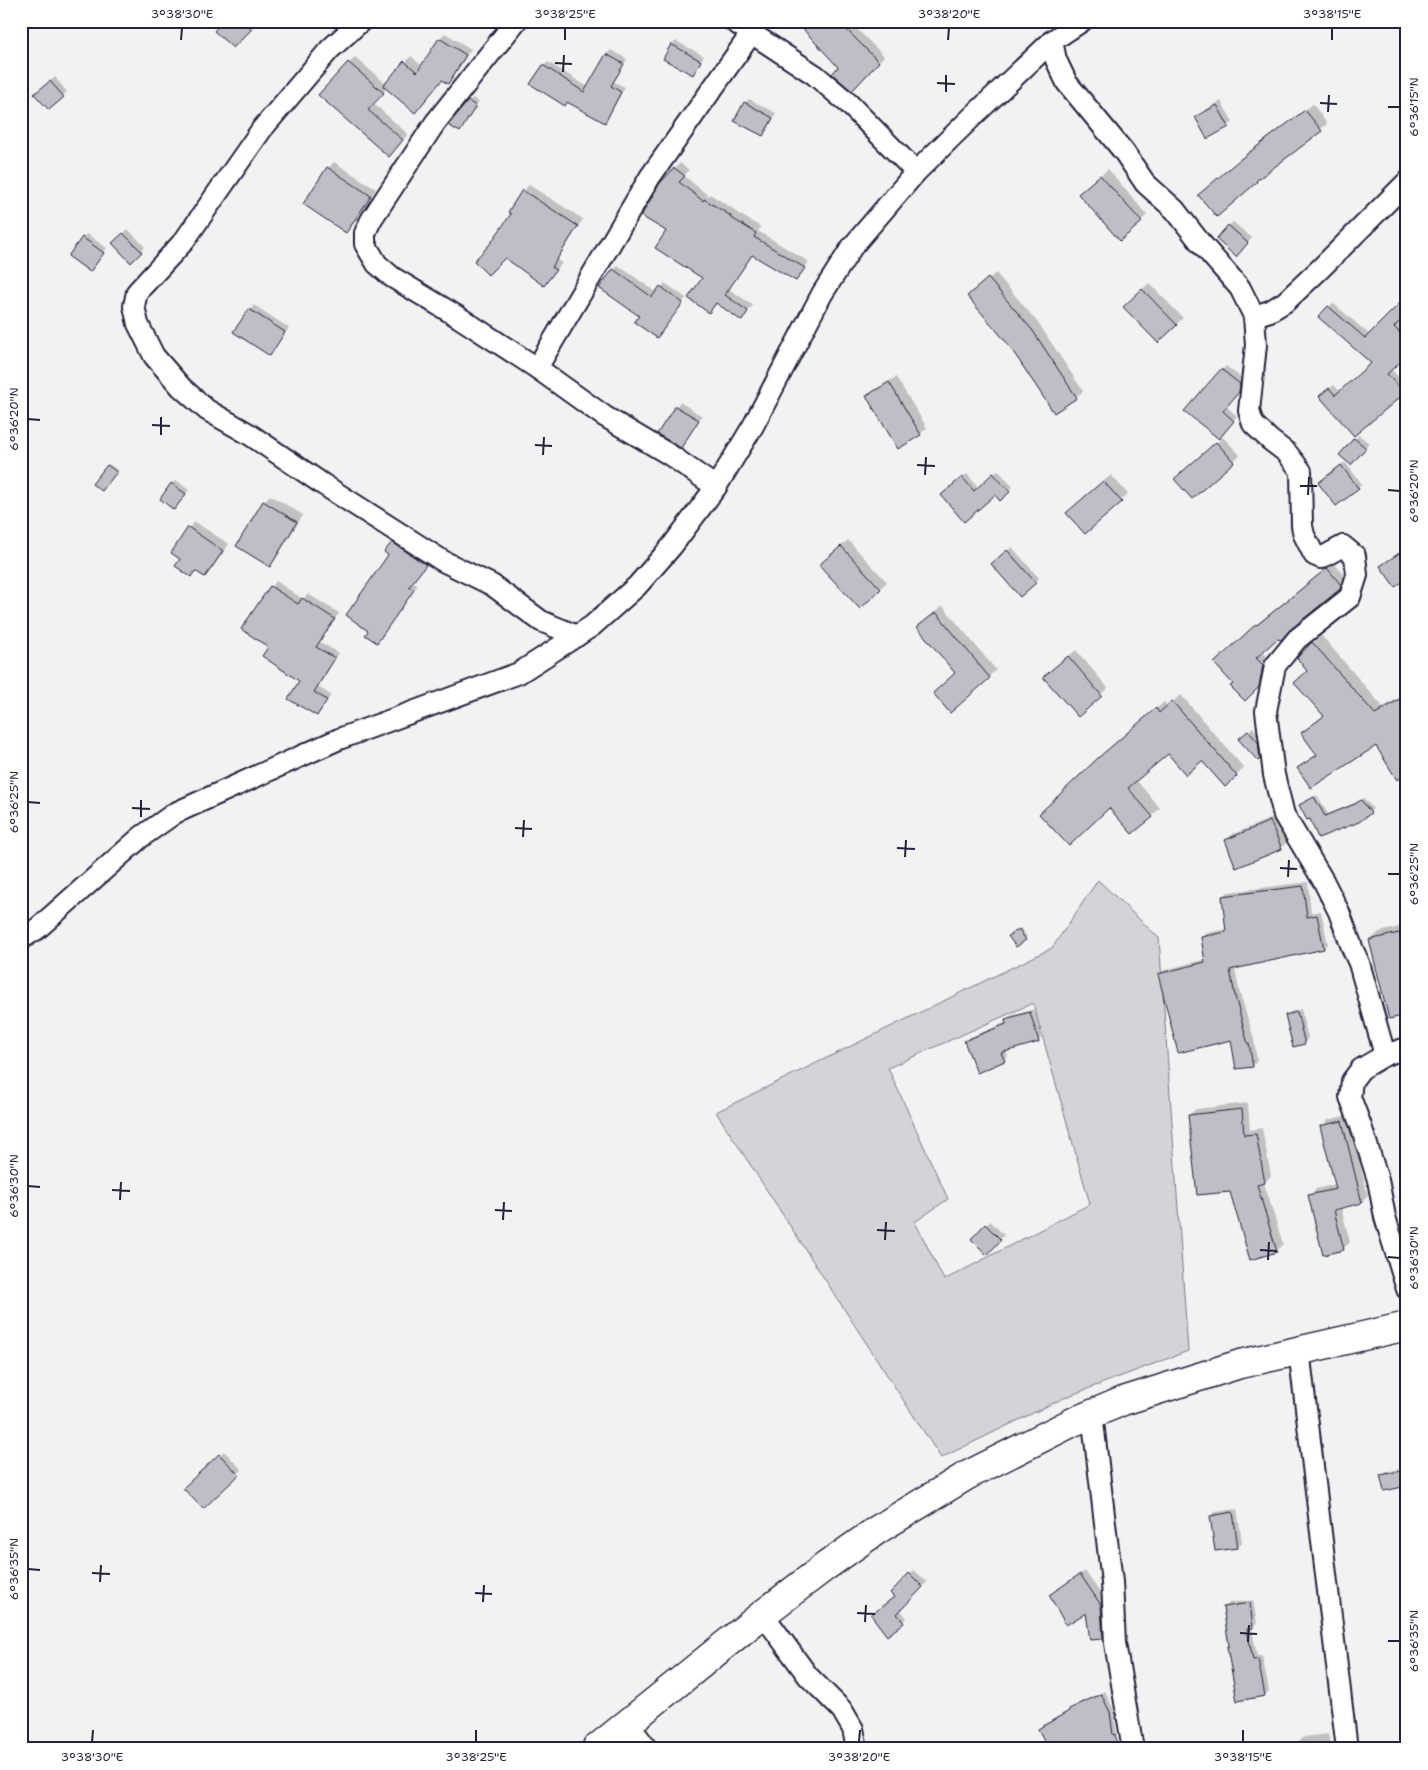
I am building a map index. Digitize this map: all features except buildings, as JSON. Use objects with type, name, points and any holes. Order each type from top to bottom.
[{"type":"main road","points":[[596,1749],[763,1614],[877,1530],[958,1481],[1073,1422],[1123,1401],[1240,1364],[1407,1326]]},
{"type":"street","points":[[516,21],[435,122],[371,220],[365,233],[365,244],[377,264],[392,277],[460,318],[537,368],[604,416],[670,455],[716,487]]},
{"type":"street","points":[[733,21],[750,34],[815,75],[848,103],[916,172]]},
{"type":"street","points":[[21,939],[37,929],[141,837],[175,813],[339,738],[519,672],[592,626],[637,586],[672,546],[716,487],[753,426],[827,286],[852,247],[916,172],[1052,41],[1082,21]]},
{"type":"street","points":[[355,23],[330,49],[262,129],[184,241],[137,292],[134,306],[138,324],[154,356],[182,387],[207,410],[249,434],[324,485],[443,561],[492,585],[542,621],[576,636]]},
{"type":"street","points":[[537,368],[650,177],[750,34]]},
{"type":"street","points":[[1052,41],[1056,60],[1067,83],[1124,152],[1145,183],[1175,210],[1240,288],[1254,316],[1256,345],[1249,411],[1253,424],[1288,453],[1301,471],[1302,526],[1314,556],[1322,558],[1342,546],[1355,556],[1357,575],[1350,596],[1297,638],[1275,666],[1266,711],[1274,775],[1284,815],[1324,882],[1347,932],[1359,963],[1385,1055]]},
{"type":"street","points":[[1254,316],[1270,311],[1285,302],[1407,182]]},
{"type":"street","points":[[1407,1048],[1385,1055],[1361,1069],[1352,1081],[1350,1097],[1378,1180],[1385,1217],[1407,1289]]},
{"type":"street","points":[[1299,1350],[1347,1749]]},
{"type":"street","points":[[1092,1414],[1112,1582],[1115,1643],[1133,1749]]},
{"type":"street","points":[[763,1614],[808,1676],[842,1710],[853,1729],[857,1749]]},
{"type":"street","points":[[628,1723],[647,1749]]},
{"type":"shaded area","points":[[1098,880],[1159,938],[1188,1351],[1066,1397],[941,1458],[716,1112],[1052,948]],"holes":[[[1033,1003],[1090,1204],[944,1280],[915,1222],[948,1199],[888,1068]]]}]
